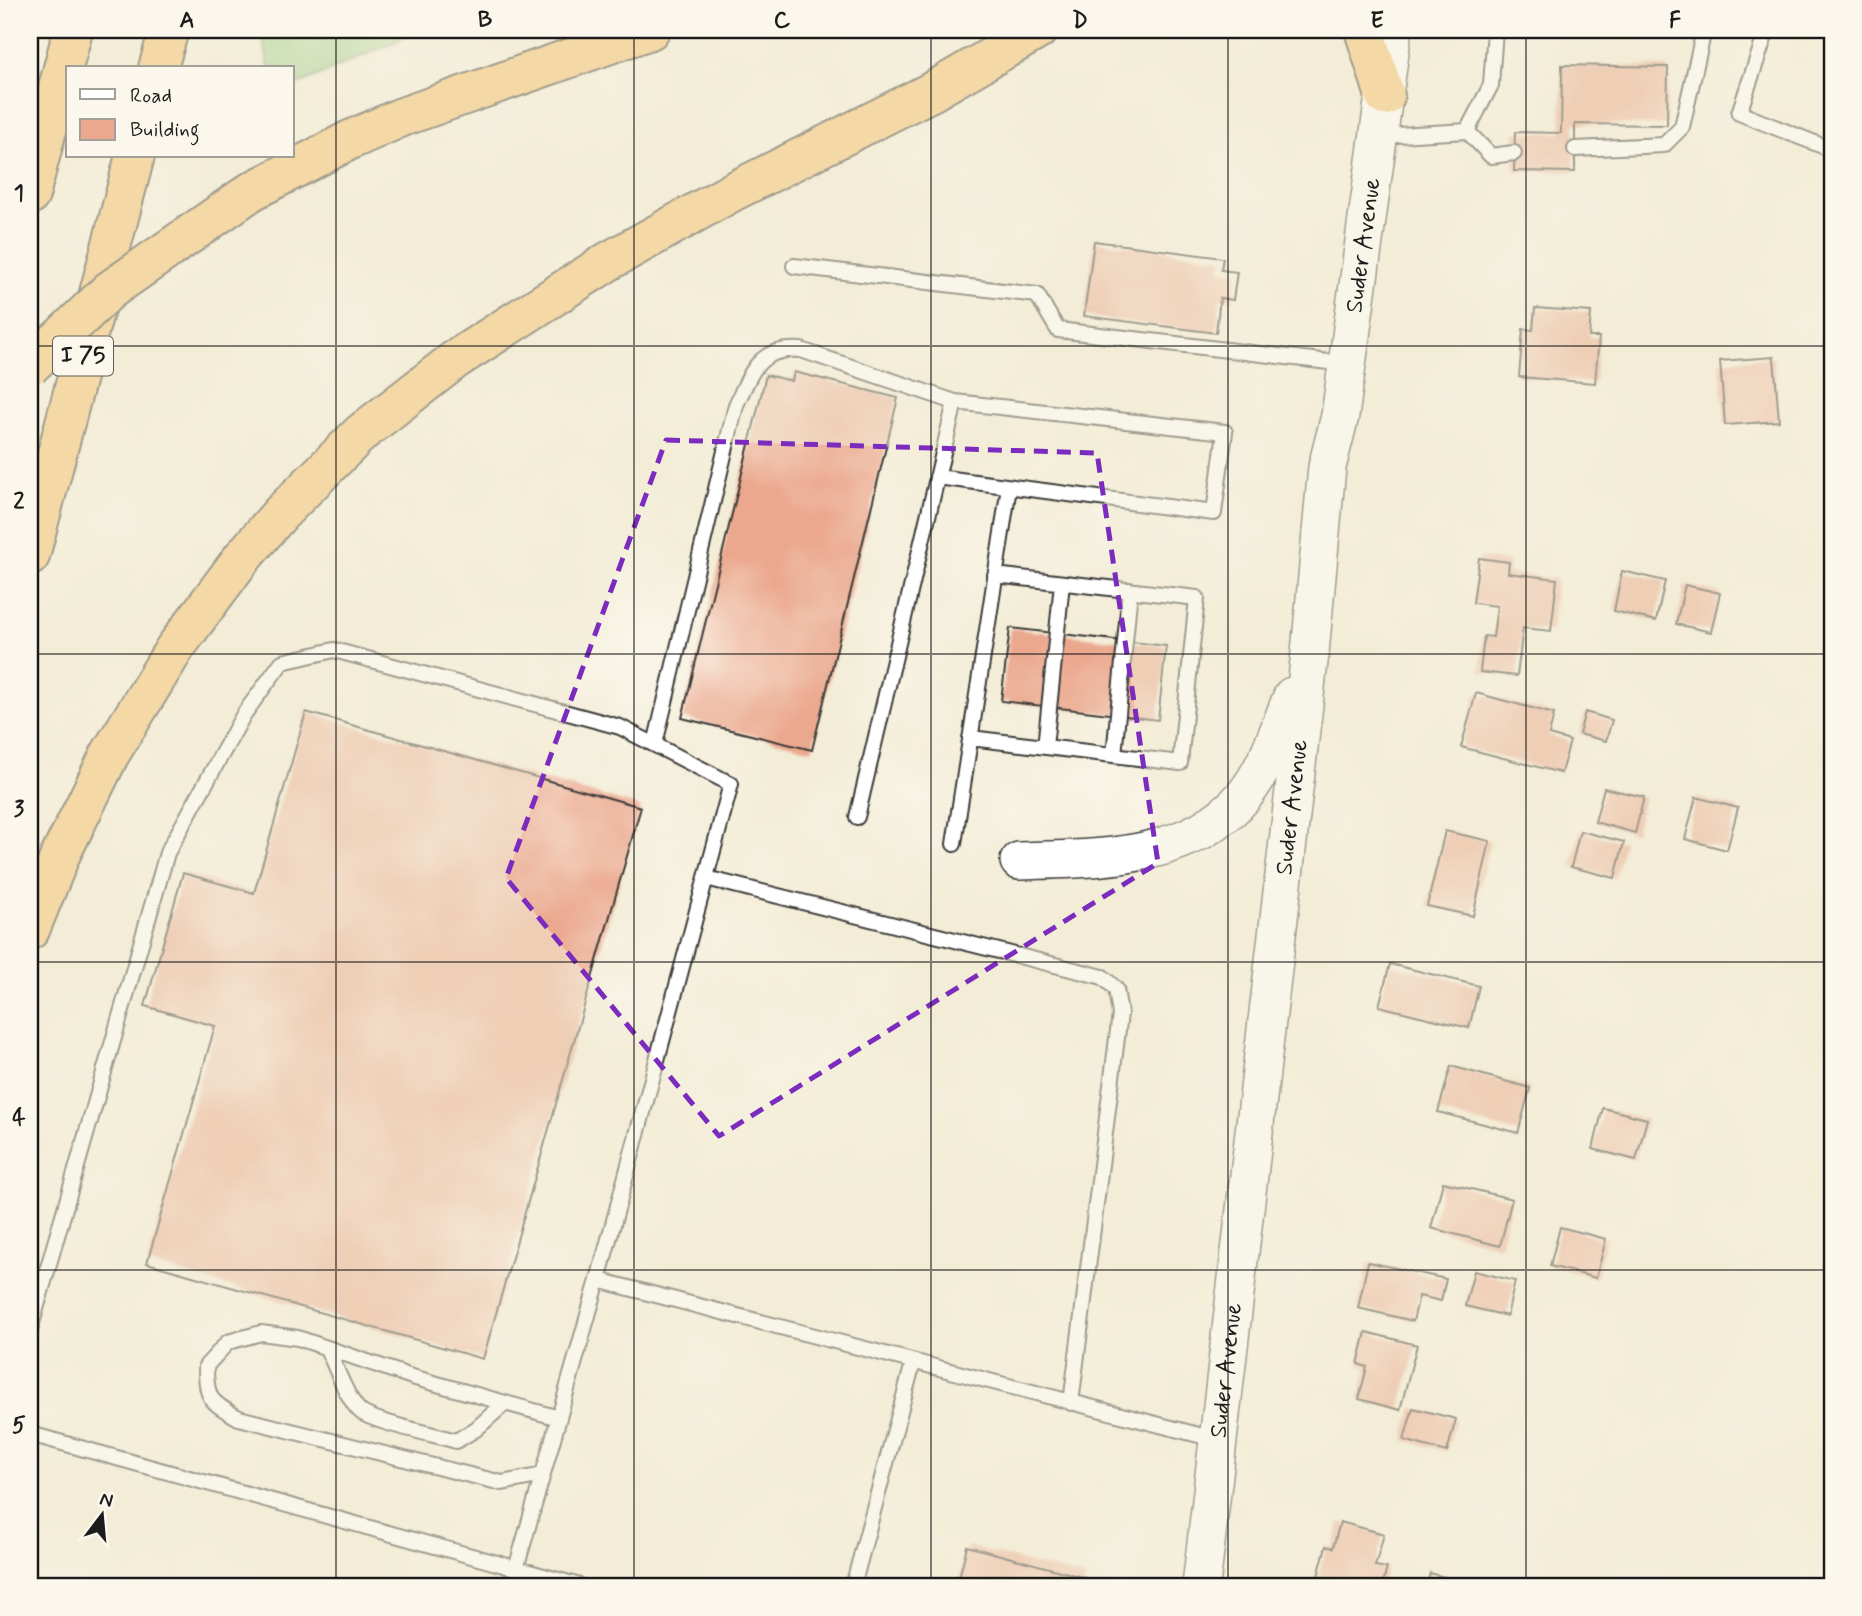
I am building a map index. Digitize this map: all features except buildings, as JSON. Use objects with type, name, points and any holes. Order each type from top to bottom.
[{"type":"highway","points":[[30,195],[73,30]]},
{"type":"highway","points":[[159,66],[169,30]]},
{"type":"highway","points":[[30,366],[110,290],[252,191],[350,140],[402,117],[650,30]]},
{"type":"highway","points":[[30,930],[60,856],[110,754],[175,648],[249,549],[361,433],[456,359],[597,268],[734,191],[931,92],[1038,30]]},
{"type":"highway","points":[[1364,30],[1385,96]]},
{"type":"highway","name":"I 75","points":[[30,556],[134,158]]},
{"type":"street","name":"Suder Avenue","points":[[1201,1586],[1310,653],[1327,467],[1340,416],[1348,364],[1393,30]]},
{"type":"street","points":[[1019,861],[1116,857],[1156,849],[1189,837],[1217,821],[1244,795],[1262,765],[1310,653]]},
{"type":"lane","points":[[1467,131],[1491,85],[1495,30]]},
{"type":"lane","points":[[1575,149],[1664,145],[1682,127],[1704,30]]},
{"type":"lane","points":[[1767,30],[1739,113],[1830,149],[1832,143]]},
{"type":"lane","points":[[1379,136],[1467,131],[1491,156],[1514,152]]},
{"type":"lane","points":[[794,265],[1037,295],[1058,330],[1348,364]]},
{"type":"lane","points":[[654,744],[736,405],[751,373],[764,358],[783,349],[801,350],[955,402],[1225,432],[1214,513],[937,477]]},
{"type":"lane","points":[[857,817],[955,402]]},
{"type":"lane","points":[[954,844],[1009,487]]},
{"type":"lane","points":[[970,738],[1180,764],[1197,598],[995,575]]},
{"type":"lane","points":[[1045,747],[1062,583]]},
{"type":"lane","points":[[1114,755],[1130,590]]},
{"type":"lane","points":[[30,1330],[167,853],[244,713],[282,662],[334,650],[620,727],[731,784],[598,1280],[516,1569]]},
{"type":"lane","points":[[706,878],[1103,977],[1116,989],[1120,1014],[1071,1403]]},
{"type":"lane","points":[[598,1280],[1219,1440]]},
{"type":"lane","points":[[543,1475],[502,1483],[239,1418],[217,1406],[206,1390],[206,1366],[228,1342],[261,1333],[298,1338],[412,1377],[559,1418]]},
{"type":"lane","points":[[327,1349],[352,1400],[362,1413],[381,1420],[456,1441],[476,1429],[505,1403]]},
{"type":"lane","points":[[853,1586],[913,1363]]},
{"type":"lane","points":[[30,1434],[580,1586]]},
{"type":"highlighted area","points":[[666,440],[1097,453],[1158,863],[719,1136],[506,878]]},
{"type":"green space","points":[[261,30],[422,30],[294,86],[294,66],[269,66]]}]
